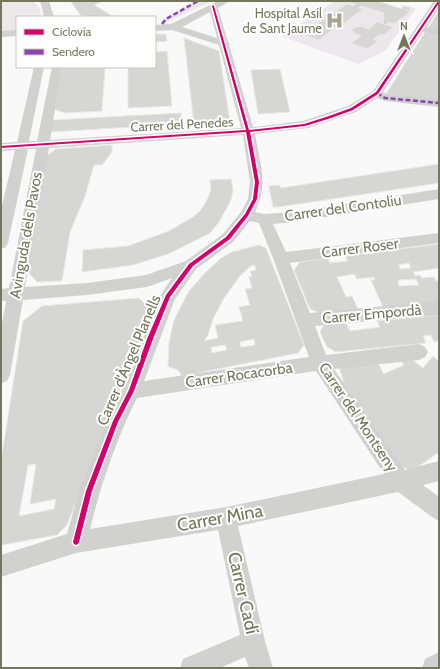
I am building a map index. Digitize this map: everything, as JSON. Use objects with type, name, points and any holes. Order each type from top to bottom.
[{"type":"street","points":[[44,1],[46,3],[49,16]]},
{"type":"street","points":[[53,1],[58,11]]},
{"type":"street","points":[[174,27],[225,1]]},
{"type":"street","name":"Carrer d'Àngel Planells","points":[[76,542],[89,491],[116,421],[131,391],[168,296],[191,265],[255,217],[257,182],[248,131],[213,6]]},
{"type":"street","points":[[437,6],[380,89],[385,98],[439,103]]},
{"type":"street","points":[[156,28],[174,27],[224,44]]},
{"type":"street","points":[[421,28],[439,33]]},
{"type":"street","points":[[1,34],[16,33]]},
{"type":"street","name":"Avinguda dels Pavos","points":[[1,243],[39,68]]},
{"type":"street","name":"Avinguda dels Pavos","points":[[1,374],[8,295],[43,143],[57,68]]},
{"type":"street","name":"Carrer del Penedes","points":[[43,143],[248,131],[304,125],[352,110],[380,89]]},
{"type":"street","points":[[1,146],[43,143]]},
{"type":"street","name":"Carrer del Contoliu","points":[[255,217],[294,217],[439,194]]},
{"type":"street","name":"Carrer del Montseny","points":[[255,217],[281,258],[320,363],[401,481],[439,510]]},
{"type":"street","name":"Carrer Roser","points":[[281,258],[439,238]]},
{"type":"street","points":[[8,295],[87,289],[147,281],[191,265]]},
{"type":"street","name":"Carrer Empordà","points":[[305,320],[439,308]]},
{"type":"street","name":"Carrer Rocacorba","points":[[131,391],[320,363],[419,352]]},
{"type":"street","name":"Carrer Mina","points":[[1,566],[76,542],[226,518],[401,481],[439,471]]},
{"type":"street","name":"Carrer Cadí","points":[[226,518],[253,641],[261,668]]},
{"type":"street","points":[[192,668],[253,641]]},
{"type":"street","points":[[434,668],[439,664]]},
{"type":"shaded area","points":[[1,1],[33,1],[40,8],[41,16],[16,16],[16,31],[1,32]]},
{"type":"shaded area","points":[[197,1],[213,1],[162,24],[164,19]]},
{"type":"shaded area","points":[[335,1],[377,1],[401,9],[402,6],[416,8],[385,51],[358,64],[281,36]]},
{"type":"building","points":[[103,1],[94,5],[112,16],[81,16],[71,2]]},
{"type":"building","name":"Hospital Asil de Sant Jaume","points":[[377,1],[402,9],[402,6],[410,7],[410,11],[406,10],[410,12],[394,24],[388,22],[387,25],[383,24],[384,13],[361,6],[359,8],[363,9],[319,40],[302,34],[347,4],[353,6],[355,4],[349,2]]},
{"type":"building","points":[[439,12],[439,31],[428,28]]},
{"type":"building","points":[[377,22],[393,27],[384,35],[380,34],[373,39],[378,41],[367,49],[351,43],[361,36],[352,32],[353,31],[351,29],[360,26],[369,29]]},
{"type":"building","points":[[425,32],[439,36],[439,101],[388,96],[386,94]]},
{"type":"building","points":[[156,34],[166,34],[167,41],[156,42]]},
{"type":"building","points":[[184,38],[219,51],[230,122],[194,124]]},
{"type":"building","points":[[167,51],[172,106],[128,108],[128,68],[156,68],[156,52]]},
{"type":"building","points":[[61,68],[105,68],[102,111],[65,113],[54,109]]},
{"type":"building","points":[[280,69],[290,112],[258,114],[251,70]]},
{"type":"building","points":[[181,113],[182,124],[50,132],[52,120]]},
{"type":"building","points":[[112,145],[112,152],[102,165],[94,165],[85,196],[70,232],[62,281],[37,282],[27,271],[45,157],[56,149]]},
{"type":"building","points":[[439,164],[439,183],[273,207],[269,186],[279,185],[281,188]]},
{"type":"building","points":[[231,179],[233,190],[231,200],[219,222],[210,233],[168,254],[133,265],[82,272],[83,250],[128,246],[169,231],[193,217],[201,210],[211,190],[210,180]]},
{"type":"building","points":[[439,244],[439,268],[413,272],[415,276],[420,275],[422,278],[434,277],[436,281],[439,281],[439,302],[383,307],[371,280],[375,280],[374,277],[357,279],[354,274],[337,277],[346,297],[352,296],[358,309],[320,313],[310,309],[294,270],[300,262],[328,258],[330,263],[348,261],[345,256]],"holes":[[[409,263],[411,268],[400,269],[399,265]],[[416,279],[419,285],[399,286],[398,280]]]},
{"type":"building","points":[[259,245],[266,248],[304,345],[298,353],[182,376],[178,370],[169,367],[168,365],[169,342],[174,320],[189,291],[221,258],[232,252]],"holes":[[[252,265],[255,266],[256,270],[250,271],[252,276],[249,277],[252,288],[245,289],[250,305],[239,307],[243,321],[215,325],[218,338],[204,341],[224,298],[240,276]],[[254,339],[255,345],[241,347],[240,342]],[[225,345],[227,350],[212,353],[211,347]]]},
{"type":"building","points":[[139,298],[151,310],[67,525],[57,535],[1,545],[1,461],[23,321],[42,306]],"holes":[[[36,464],[30,504],[56,499],[54,509],[19,516],[28,465]]]},
{"type":"building","points":[[439,315],[439,341],[434,342],[431,335],[423,336],[426,343],[336,352],[327,347],[320,332],[324,325],[346,323],[350,331],[380,327],[377,321]]},
{"type":"building","points":[[433,356],[439,362],[439,452],[412,471],[399,465],[345,385],[339,368],[377,362],[384,374],[404,365],[401,360],[411,359],[423,368]]},
{"type":"marked path","points":[[162,24],[166,19],[198,1]]},
{"type":"marked path","points":[[377,93],[385,98],[439,103]]},
{"type":"cycle path","points":[[1,147],[248,131],[304,125],[330,117],[352,109],[377,93],[439,1]]},
{"type":"cycle path","points":[[76,542],[89,491],[116,421],[131,391],[168,296],[191,265],[228,238],[247,215],[255,199],[257,182],[248,131],[213,6]]},
{"type":"place","name":"Hospital Asil de Sant Jaume","points":[[335,20]]}]
